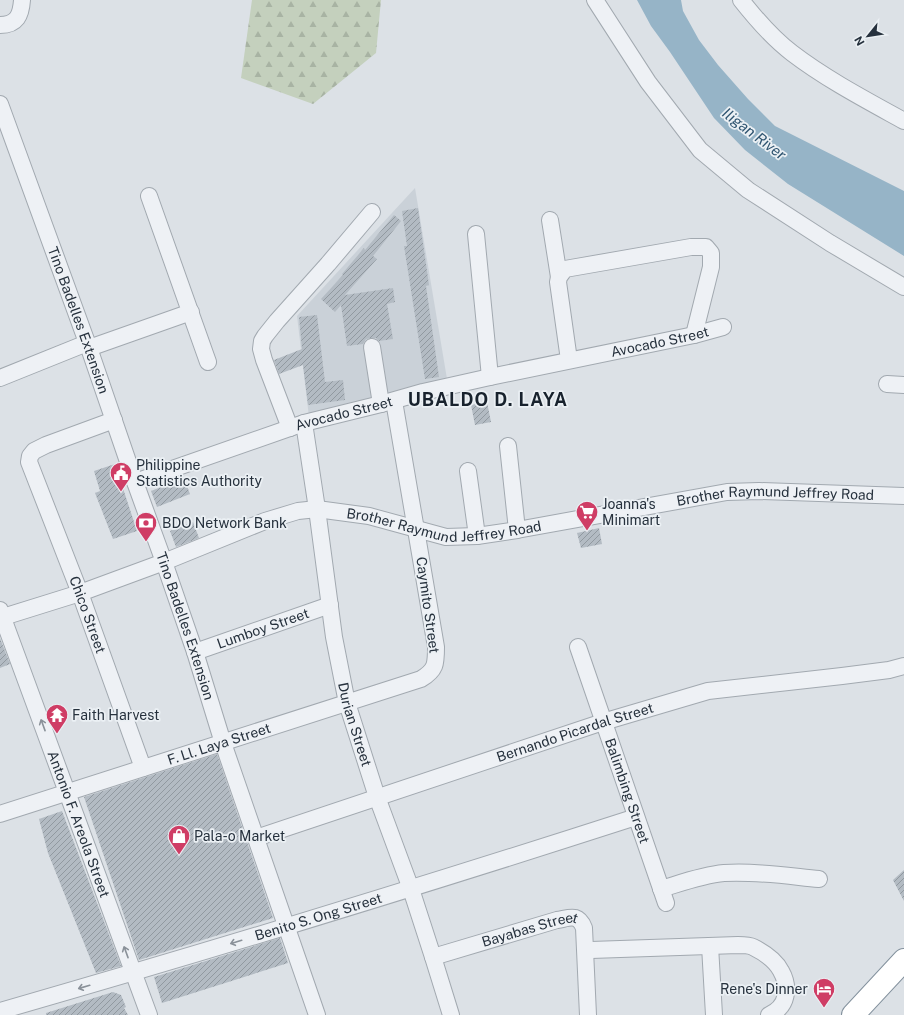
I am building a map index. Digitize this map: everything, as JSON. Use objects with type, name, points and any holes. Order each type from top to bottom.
[{"type":"highway","points":[[853,1015],[904,960]]},
{"type":"street","points":[[0,24],[5,25],[18,18],[21,11],[22,0]]},
{"type":"street","points":[[595,0],[648,82],[700,150],[748,190],[830,243],[904,287]]},
{"type":"street","points":[[741,0],[762,25],[791,52],[824,75],[904,121]]},
{"type":"street","name":"Tino Badelles Extension","points":[[0,104],[88,345],[164,562],[286,927],[317,1015]]},
{"type":"street","points":[[149,196],[208,362]]},
{"type":"street","name":"Durian Street","points":[[372,212],[328,264],[276,321],[262,341],[260,349],[297,426],[317,509],[336,650],[347,703],[377,798],[434,957],[451,1015]]},
{"type":"street","points":[[550,220],[568,360]]},
{"type":"street","points":[[476,234],[490,377]]},
{"type":"street","points":[[558,277],[565,269],[691,247],[706,247],[711,253],[711,267],[694,335]]},
{"type":"street","points":[[0,378],[88,345],[191,312]]},
{"type":"street","name":"Avocado Street","points":[[135,482],[297,426],[423,392],[568,360],[694,335],[722,327]]},
{"type":"street","name":"Caymito Street","points":[[372,346],[388,402],[417,530],[436,647],[434,668]]},
{"type":"street","points":[[887,384],[904,385]]},
{"type":"street","name":"Chico Street","points":[[114,420],[46,445],[34,451],[30,456],[29,462],[80,593],[143,768]]},
{"type":"street","points":[[508,446],[517,530]]},
{"type":"street","points":[[468,471],[477,536]]},
{"type":"street","name":"Brother Raymund Jeffrey Road","points":[[1,615],[80,593],[164,562],[265,521],[298,511],[317,509],[369,516],[446,537],[477,536],[517,530],[727,492],[759,491],[904,496]]},
{"type":"street","name":"Lumboy Street","points":[[195,652],[330,605]]},
{"type":"street","name":"Antonio F. Areola Street","points":[[1,615],[68,792],[149,1015]]},
{"type":"street","name":"Balimbing Street","points":[[578,647],[663,896],[705,876],[723,873],[819,879]]},
{"type":"street","name":"Bernando Picardal Street","points":[[256,838],[604,722],[708,691],[842,676],[889,670],[904,666]]},
{"type":"street","name":"F. Ll. Laya Street","points":[[0,814],[421,679],[429,674],[434,668]]},
{"type":"street","name":"Benito S. Ong Street","points":[[0,1011],[134,973],[410,890],[636,817]]},
{"type":"street","name":"Bayabas Street","points":[[434,957],[557,920],[574,917],[578,918],[584,928],[588,1015]]},
{"type":"street","points":[[591,950],[738,945],[752,946],[770,958],[781,970],[786,986],[786,999],[775,1014]]},
{"type":"street","points":[[710,946],[714,1014]]},
{"type":"street","points":[[705,1015],[726,1015]]},
{"type":"shaded area","points":[[415,188],[447,379],[309,417],[297,316]]},
{"type":"green space","points":[[252,0],[381,0],[376,53],[313,104],[241,78]]},
{"type":"water","name":"Iligan River","points":[[637,0],[681,0],[683,11],[699,40],[718,65],[748,99],[775,126],[904,191],[904,256],[788,184],[745,150],[714,118],[651,26]]},
{"type":"building","points":[[418,208],[429,285],[426,286],[439,377],[425,379],[404,246],[407,246],[402,211]]},
{"type":"building","points":[[394,215],[401,221],[373,256],[377,259],[345,295],[393,288],[395,302],[387,304],[393,339],[379,341],[376,338],[371,338],[366,339],[363,344],[347,346],[341,305],[335,312],[321,299]]},
{"type":"building","points":[[317,315],[325,382],[343,380],[345,400],[308,405],[303,365],[279,374],[274,360],[302,349],[299,317]]},
{"type":"building","points":[[487,402],[491,422],[475,425],[471,405]]},
{"type":"building","points":[[115,464],[137,531],[113,539],[95,493],[100,491],[94,471]]},
{"type":"building","points":[[184,478],[190,494],[157,507],[151,491]]},
{"type":"building","points":[[193,522],[199,538],[176,547],[170,531]]},
{"type":"building","points":[[599,528],[602,544],[581,548],[577,533]]},
{"type":"building","points":[[0,638],[10,664],[0,668]]},
{"type":"building","name":"Pala-o Market","points":[[217,754],[273,918],[139,960],[84,797]]},
{"type":"building","points":[[62,811],[121,966],[96,973],[48,853],[39,819]]},
{"type":"building","points":[[904,870],[904,901],[893,880]]},
{"type":"building","points":[[280,938],[288,963],[162,1003],[154,977]]},
{"type":"building","points":[[113,992],[121,995],[126,1007],[124,1008],[128,1015],[46,1015],[46,1013]]},
{"type":"place","name":"Philippine Statistics Authority","points":[[121,492]]},
{"type":"place","name":"Joanna's Minimart","points":[[587,532]]},
{"type":"place","name":"BDO Network Bank","points":[[146,542]]},
{"type":"place","name":"Faith Harvest","points":[[57,734]]},
{"type":"place","name":"Pala-o Market","points":[[179,856]]},
{"type":"place","name":"Rene's Dinner","points":[[824,1008]]},
{"type":"district","name":"UBALDO D. LAYA","points":[[488,400]]}]
